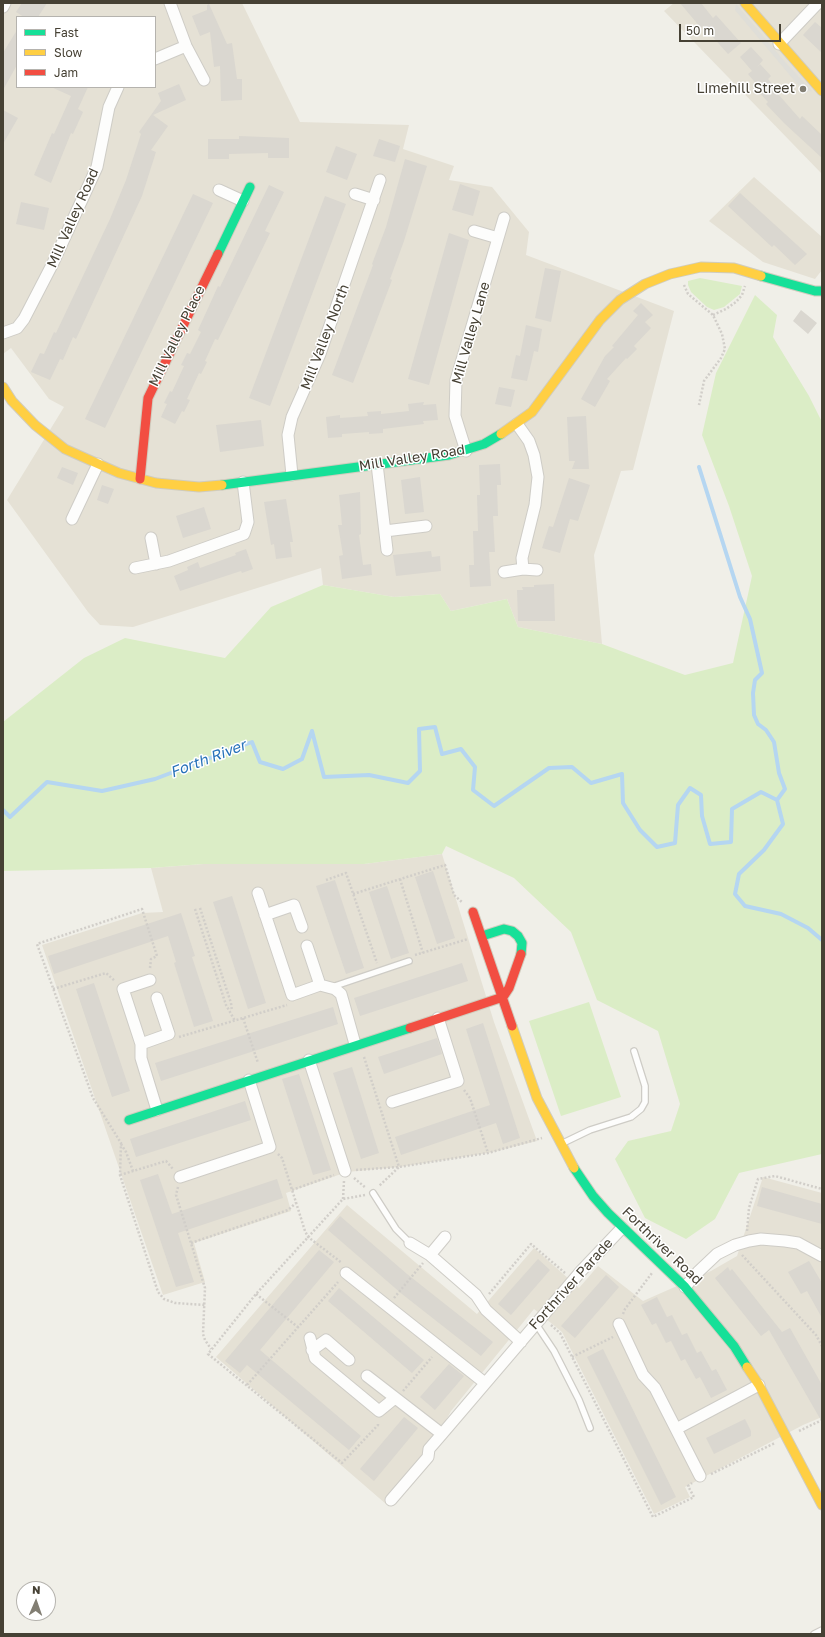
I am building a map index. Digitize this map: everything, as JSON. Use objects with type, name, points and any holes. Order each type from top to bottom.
[{"type":"street","points":[[3,7],[5,3]]},
{"type":"street","points":[[170,3],[186,46],[204,80]]},
{"type":"street","points":[[745,3],[779,44],[822,91]]},
{"type":"street","points":[[779,44],[818,3]]},
{"type":"street","points":[[156,59],[186,46]]},
{"type":"street","name":"Mill Valley Road","points":[[3,334],[17,328],[24,319],[53,263],[97,167],[109,108],[118,88]]},
{"type":"street","name":"Mill Valley North","points":[[292,475],[288,435],[292,417],[320,354],[380,180]]},
{"type":"street","name":"Mill Valley Place","points":[[140,479],[148,398],[250,187]]},
{"type":"street","points":[[220,190],[243,201]]},
{"type":"street","points":[[354,194],[374,200]]},
{"type":"street","name":"Mill Valley Lane","points":[[466,451],[455,416],[454,398],[456,380],[504,218]]},
{"type":"street","points":[[474,231],[498,238]]},
{"type":"street","name":"Mill Valley Road","points":[[3,387],[12,401],[35,425],[65,449],[98,464],[140,479],[177,486],[191,487],[242,482],[466,451],[484,444],[517,424],[532,412],[555,383],[581,344],[600,320],[620,300],[645,284],[670,274],[701,268],[734,268],[808,289],[822,291]]},
{"type":"street","points":[[517,424],[529,441],[534,455],[538,477],[535,505],[522,558],[523,569]]},
{"type":"street","points":[[72,519],[98,464]]},
{"type":"street","points":[[377,464],[387,550]]},
{"type":"street","points":[[135,568],[169,562],[244,534],[248,522],[242,482]]},
{"type":"street","points":[[385,531],[426,526]]},
{"type":"street","points":[[151,538],[156,564]]},
{"type":"street","points":[[504,572],[523,569],[537,570]]},
{"type":"street","points":[[258,893],[292,995],[320,985],[332,988],[340,994],[355,1044]]},
{"type":"street","points":[[266,915],[294,906],[302,927]]},
{"type":"street","name":"Forthriver Road","points":[[473,912],[537,1098],[559,1145],[593,1196],[622,1228],[685,1287],[734,1346],[759,1386],[822,1506]]},
{"type":"street","points":[[128,1120],[355,1044],[503,997],[509,988],[523,950],[522,942],[512,931],[504,929],[482,936]]},
{"type":"street","points":[[307,946],[320,985]]},
{"type":"street","points":[[150,980],[123,989],[141,1044],[141,1058],[157,1110]]},
{"type":"street","points":[[141,1044],[168,1034],[157,998]]},
{"type":"street","points":[[392,1102],[458,1081],[438,1018]]},
{"type":"street","points":[[309,1060],[345,1171]]},
{"type":"street","points":[[180,1177],[270,1147],[250,1080]]},
{"type":"street","name":"Forthriver Parade","points":[[391,1500],[428,1457],[429,1449],[485,1383],[573,1280],[622,1228]]},
{"type":"street","points":[[430,1255],[445,1237]]},
{"type":"street","points":[[685,1287],[707,1262],[717,1254],[735,1245],[761,1239],[798,1243],[822,1256]]},
{"type":"street","name":"Forthriver Parade","points":[[410,1243],[430,1255],[476,1295],[486,1310],[521,1342]]},
{"type":"street","points":[[346,1273],[485,1383]]},
{"type":"street","points":[[620,1328],[643,1375],[655,1388],[701,1478]]},
{"type":"street","points":[[310,1338],[315,1358],[379,1411],[395,1398]]},
{"type":"street","points":[[312,1350],[326,1340],[349,1360]]},
{"type":"street","points":[[367,1376],[442,1434]]},
{"type":"street","points":[[676,1429],[759,1386]]},
{"type":"lane","points":[[332,988],[410,961]]},
{"type":"lane","points":[[559,1145],[590,1130],[631,1117],[641,1109],[645,1102],[645,1086],[634,1051]]},
{"type":"lane","points":[[372,1193],[396,1229],[410,1243]]},
{"type":"lane","points":[[538,1321],[579,1400],[590,1428]]},
{"type":"lane","points":[[814,1634],[822,1630]]},
{"type":"path","points":[[682,278],[688,294],[713,315],[722,334],[725,349],[721,358],[704,380],[699,405]]},
{"type":"path","points":[[713,315],[736,302],[742,295],[746,282]]},
{"type":"path","points":[[353,894],[445,865],[454,895],[473,912]]},
{"type":"path","points":[[326,880],[346,874],[380,971]]},
{"type":"path","points":[[400,879],[423,953]]},
{"type":"path","points":[[200,908],[232,1003],[232,1012],[235,1021]]},
{"type":"path","points":[[133,1171],[126,1152],[93,1098],[37,944],[142,909],[157,956],[151,959],[150,980]]},
{"type":"path","points":[[195,909],[226,1004],[232,1012]]},
{"type":"path","points":[[410,961],[414,956],[466,939]]},
{"type":"path","points":[[53,989],[106,973],[123,989]]},
{"type":"path","points":[[168,1034],[181,1037],[287,1005],[292,995]]},
{"type":"path","points":[[243,1018],[262,1075]]},
{"type":"path","points":[[458,1081],[470,1098],[488,1153]]},
{"type":"path","points":[[292,1190],[345,1171],[399,1167],[488,1153],[554,1134]]},
{"type":"path","points":[[121,1143],[120,1175],[158,1292],[164,1299],[175,1303],[205,1305]]},
{"type":"path","points":[[247,1385],[346,1273],[344,1265],[308,1237],[282,1158],[270,1147]]},
{"type":"path","points":[[120,1175],[166,1161],[180,1177],[176,1195],[205,1288],[203,1334],[211,1349]]},
{"type":"path","points":[[379,1411],[378,1425],[342,1463],[208,1354],[256,1294],[343,1199],[372,1193],[399,1167]]},
{"type":"path","points":[[345,1171],[372,1193]]},
{"type":"path","points":[[343,1199],[345,1171]]},
{"type":"path","points":[[746,1229],[749,1208],[758,1179],[774,1176],[822,1189]]},
{"type":"path","points":[[191,1243],[288,1210],[296,1202]]},
{"type":"path","points":[[481,1303],[532,1244],[573,1280]]},
{"type":"path","points":[[735,1245],[743,1256],[816,1335],[822,1346]]},
{"type":"path","points":[[396,1296],[430,1255]]},
{"type":"path","points":[[572,1357],[620,1328],[625,1309],[649,1277]]},
{"type":"path","points":[[256,1294],[310,1338]]},
{"type":"path","points":[[538,1321],[560,1333],[653,1517],[694,1497],[688,1486],[701,1478],[787,1437]]},
{"type":"path","points":[[395,1398],[406,1389],[440,1347]]},
{"type":"path","points":[[812,1425],[822,1420]]},
{"type":"shaded area","points":[[3,3],[242,3],[300,122],[409,125],[403,149],[454,166],[449,180],[492,187],[529,232],[526,255],[674,311],[633,470],[621,471],[594,555],[602,644],[518,627],[507,599],[451,611],[440,594],[394,597],[323,585],[321,568],[133,627],[100,625],[88,612],[7,500],[64,407],[49,399],[11,348],[3,354]]},
{"type":"shaded area","points":[[674,3],[820,3],[822,5],[822,174],[664,11]]},
{"type":"shaded area","points":[[736,4],[785,62],[812,91],[804,92],[735,10]]},
{"type":"shaded area","points":[[754,177],[822,237],[822,270],[815,279],[763,262],[709,221]]},
{"type":"shaded area","points":[[442,854],[494,1022],[537,1141],[488,1153],[399,1167],[347,1172],[286,1193],[291,1211],[194,1243],[205,1282],[163,1295],[42,945],[142,913],[163,912],[151,868],[203,864],[364,864]]},
{"type":"shaded area","points":[[763,1177],[822,1193],[822,1417],[803,1425],[685,1487],[690,1497],[654,1514],[562,1332],[534,1309],[451,1411],[427,1456],[386,1504],[216,1357],[347,1205],[477,1314],[534,1248],[579,1288],[598,1266],[643,1301],[711,1271],[737,1256]]},
{"type":"green space","points":[[700,278],[742,286],[740,294],[724,307],[714,310],[707,307],[691,292],[688,281]]},
{"type":"green space","points":[[755,295],[777,315],[773,337],[809,396],[822,422],[822,1154],[739,1173],[715,1219],[686,1239],[645,1218],[615,1159],[628,1141],[671,1131],[680,1104],[658,1031],[597,1000],[571,932],[514,878],[446,846],[442,854],[364,864],[203,864],[151,868],[3,871],[3,722],[84,658],[125,638],[225,658],[271,607],[323,585],[394,597],[440,594],[451,611],[507,599],[518,627],[602,644],[685,675],[733,663],[752,576],[729,506],[702,435],[716,373]]},
{"type":"green space","points":[[589,1002],[621,1097],[561,1116],[529,1021]]},
{"type":"building","points":[[22,3],[47,3],[39,16],[22,16],[16,12]]},
{"type":"building","points":[[680,3],[701,3],[713,18],[716,15],[741,43],[728,54],[703,26],[701,28]]},
{"type":"building","points":[[209,4],[227,44],[232,43],[237,79],[242,79],[242,100],[221,101],[220,66],[214,67],[210,32],[200,36],[192,16],[207,10],[207,5]]},
{"type":"building","points":[[815,22],[822,28],[822,53],[803,35]]},
{"type":"building","points":[[16,32],[16,67],[3,90],[3,53]]},
{"type":"building","points":[[751,47],[763,60],[757,67],[760,64],[771,76],[768,79],[779,92],[778,94],[800,119],[802,116],[822,135],[822,158],[784,123],[766,104],[768,102],[756,89],[759,87],[748,74],[752,71],[740,57]]},
{"type":"building","points":[[179,84],[186,100],[153,115],[168,126],[151,150],[156,152],[142,196],[76,339],[73,337],[63,360],[60,359],[50,380],[31,372],[40,353],[44,354],[54,332],[56,333],[110,219],[126,180],[141,134],[139,132],[161,101],[158,93]]},
{"type":"building","points":[[53,88],[88,88],[78,109],[83,112],[73,134],[71,133],[51,183],[34,175],[52,133],[54,134],[71,96]]},
{"type":"building","points":[[3,110],[18,118],[3,144]]},
{"type":"building","points":[[239,136],[289,138],[289,158],[268,158],[268,153],[229,154],[229,159],[208,159],[208,139],[239,139]]},
{"type":"building","points":[[379,139],[400,146],[395,162],[373,156]]},
{"type":"building","points":[[336,146],[357,154],[347,180],[326,172]]},
{"type":"building","points":[[405,159],[427,166],[404,241],[390,279],[392,280],[353,383],[332,375],[386,227]]},
{"type":"building","points":[[460,184],[480,191],[473,216],[452,210]]},
{"type":"building","points":[[269,185],[284,192],[265,231],[270,233],[218,340],[215,339],[205,361],[207,362],[201,374],[199,373],[187,399],[190,400],[184,412],[182,411],[175,424],[161,417],[167,404],[164,403],[170,391],[172,392],[184,366],[181,365],[187,353],[190,354],[201,332],[198,330],[218,286],[220,287]]},
{"type":"building","points":[[740,193],[807,254],[795,265],[774,245],[772,247],[728,206]]},
{"type":"building","points":[[193,194],[213,203],[105,428],[85,419]]},
{"type":"building","points":[[325,196],[346,204],[270,406],[249,398]]},
{"type":"building","points":[[21,202],[49,208],[44,230],[16,224]]},
{"type":"building","points":[[449,233],[469,240],[429,385],[408,379]]},
{"type":"building","points":[[545,268],[561,271],[551,322],[535,318]]},
{"type":"building","points":[[641,303],[653,315],[645,322],[651,328],[634,346],[637,349],[627,359],[626,358],[607,379],[610,381],[595,407],[581,399],[605,356],[614,347],[612,346],[638,315],[633,311]]},
{"type":"building","points":[[801,310],[817,323],[808,334],[793,321]]},
{"type":"building","points":[[526,325],[542,329],[538,352],[534,351],[527,381],[511,378],[516,355],[520,356]]},
{"type":"building","points":[[499,387],[515,390],[511,407],[495,404]]},
{"type":"building","points":[[424,402],[423,405],[436,404],[438,420],[423,421],[424,424],[383,429],[383,433],[369,434],[369,432],[342,434],[342,437],[328,438],[326,417],[340,415],[340,418],[368,416],[367,412],[381,411],[381,414],[409,411],[408,404]]},
{"type":"building","points":[[586,416],[589,469],[572,469],[575,461],[569,461],[567,417]]},
{"type":"building","points":[[261,420],[264,446],[220,452],[216,425]]},
{"type":"building","points":[[500,464],[501,485],[497,485],[498,516],[493,516],[495,552],[489,552],[491,586],[470,587],[469,565],[474,565],[473,531],[478,531],[477,495],[480,495],[479,465]]},
{"type":"building","points":[[62,467],[78,473],[73,485],[57,478]]},
{"type":"building","points":[[420,477],[424,512],[405,514],[401,480]]},
{"type":"building","points":[[569,478],[590,485],[578,521],[570,519],[560,553],[542,548],[549,526],[553,527]]},
{"type":"building","points":[[102,485],[114,489],[108,504],[97,500]]},
{"type":"building","points":[[360,492],[361,534],[359,535],[363,565],[371,564],[372,575],[342,579],[339,556],[343,555],[338,525],[342,525],[339,495]]},
{"type":"building","points":[[286,499],[293,542],[290,542],[292,557],[276,559],[274,544],[271,545],[264,502]]},
{"type":"building","points":[[204,507],[211,529],[183,538],[176,516]]},
{"type":"building","points":[[246,549],[253,569],[242,573],[241,571],[180,591],[174,576],[188,570],[187,567],[198,562],[200,568],[236,555],[235,553]]},
{"type":"building","points":[[431,551],[432,557],[440,556],[441,571],[396,576],[393,555]]},
{"type":"building","points":[[554,584],[555,621],[518,621],[517,590],[523,590],[522,587],[534,587],[534,585]]},
{"type":"building","points":[[433,871],[455,938],[437,944],[415,877]]},
{"type":"building","points":[[335,880],[364,968],[346,974],[316,886]]},
{"type":"building","points":[[387,886],[409,953],[391,959],[369,892]]},
{"type":"building","points":[[232,896],[266,1003],[248,1009],[213,902]]},
{"type":"building","points":[[181,913],[195,956],[192,957],[213,1021],[194,1027],[174,963],[176,962],[168,936],[54,974],[48,956]]},
{"type":"building","points":[[462,963],[468,981],[360,1016],[354,998]]},
{"type":"building","points":[[94,983],[130,1091],[112,1097],[76,989]]},
{"type":"building","points":[[333,1007],[338,1024],[161,1081],[155,1063]]},
{"type":"building","points":[[483,1023],[520,1138],[503,1144],[496,1123],[401,1155],[395,1137],[490,1105],[466,1029]]},
{"type":"building","points":[[437,1038],[442,1054],[384,1074],[378,1057]]},
{"type":"building","points":[[352,1067],[379,1153],[361,1159],[333,1073]]},
{"type":"building","points":[[299,1074],[331,1170],[313,1175],[282,1079]]},
{"type":"building","points":[[245,1101],[251,1120],[136,1157],[130,1139]]},
{"type":"building","points":[[158,1174],[172,1214],[277,1179],[283,1198],[178,1233],[194,1282],[176,1287],[140,1180]]},
{"type":"building","points":[[762,1187],[822,1204],[822,1224],[757,1206]]},
{"type":"building","points":[[340,1216],[407,1274],[493,1342],[481,1356],[402,1294],[328,1230]]},
{"type":"building","points":[[319,1250],[334,1262],[260,1350],[361,1436],[349,1450],[247,1365],[240,1373],[225,1361]]},
{"type":"building","points":[[538,1259],[550,1270],[511,1315],[498,1304]]},
{"type":"building","points":[[809,1261],[822,1283],[822,1318],[807,1291],[801,1294],[788,1272]]},
{"type":"building","points":[[728,1267],[730,1271],[732,1269],[782,1332],[790,1328],[822,1385],[822,1422],[769,1330],[761,1336],[715,1278]]},
{"type":"building","points":[[606,1275],[619,1287],[575,1338],[561,1326]]},
{"type":"building","points":[[339,1288],[424,1360],[412,1373],[328,1301]]},
{"type":"building","points":[[657,1297],[667,1317],[672,1315],[682,1335],[687,1333],[697,1353],[701,1351],[712,1371],[716,1369],[727,1390],[711,1398],[700,1377],[696,1379],[685,1359],[681,1361],[671,1341],[666,1343],[656,1323],[652,1325],[641,1305]]},
{"type":"building","points":[[603,1349],[676,1497],[661,1505],[587,1357]]},
{"type":"building","points":[[449,1364],[464,1376],[435,1410],[420,1397]]},
{"type":"building","points":[[404,1417],[418,1428],[374,1481],[360,1469]]},
{"type":"building","points":[[745,1419],[751,1431],[751,1436],[714,1454],[706,1438]]},
{"type":"waterway","points":[[699,467],[740,597],[750,619],[762,673],[755,680],[753,693],[754,715],[758,724],[766,730],[774,742],[779,773],[785,789],[777,800]]},
{"type":"waterway","name":"Forth River","points":[[3,810],[10,817],[47,782],[102,791],[155,779],[252,742],[260,762],[283,769],[302,759],[312,731],[324,777],[369,775],[408,783],[420,771],[419,729],[435,727],[442,754],[461,749],[475,767],[473,790],[494,806],[549,768],[572,767],[591,783],[622,774],[623,803],[640,830],[657,847],[675,843],[678,805],[690,788],[701,795],[702,816],[710,844],[731,842],[732,809],[761,792],[777,800]]},
{"type":"waterway","name":"Forth River","points":[[777,800],[783,824],[764,850],[739,874],[735,894],[745,906],[781,914],[808,928],[822,940]]},
{"type":"traffic: fast","points":[[218,254],[250,187]]},
{"type":"traffic: fast","points":[[761,276],[815,291],[822,291]]},
{"type":"traffic: fast","points":[[222,485],[449,455],[484,444],[501,434]]},
{"type":"traffic: fast","points":[[482,936],[504,929],[512,931],[518,936],[522,943],[521,954]]},
{"type":"traffic: fast","points":[[129,1120],[410,1028]]},
{"type":"traffic: fast","points":[[574,1168],[593,1196],[608,1213],[685,1287],[734,1346],[747,1367]]},
{"type":"traffic: slow","points":[[745,3],[822,91]]},
{"type":"traffic: slow","points":[[501,434],[532,412],[600,320],[620,300],[645,284],[670,274],[701,267],[734,268],[761,276]]},
{"type":"traffic: slow","points":[[3,387],[12,401],[35,425],[65,449],[94,462],[119,473],[156,483],[199,487],[222,485]]},
{"type":"traffic: slow","points":[[512,1026],[537,1098],[574,1168]]},
{"type":"traffic: slow","points":[[747,1367],[759,1385],[822,1505]]},
{"type":"traffic: jam","points":[[140,479],[148,398],[218,254]]},
{"type":"traffic: jam","points":[[473,912],[512,1026]]},
{"type":"traffic: jam","points":[[410,1028],[503,997],[509,988],[521,954]]},
{"type":"place","name":"Limehill Street","points":[[803,89]]}]
